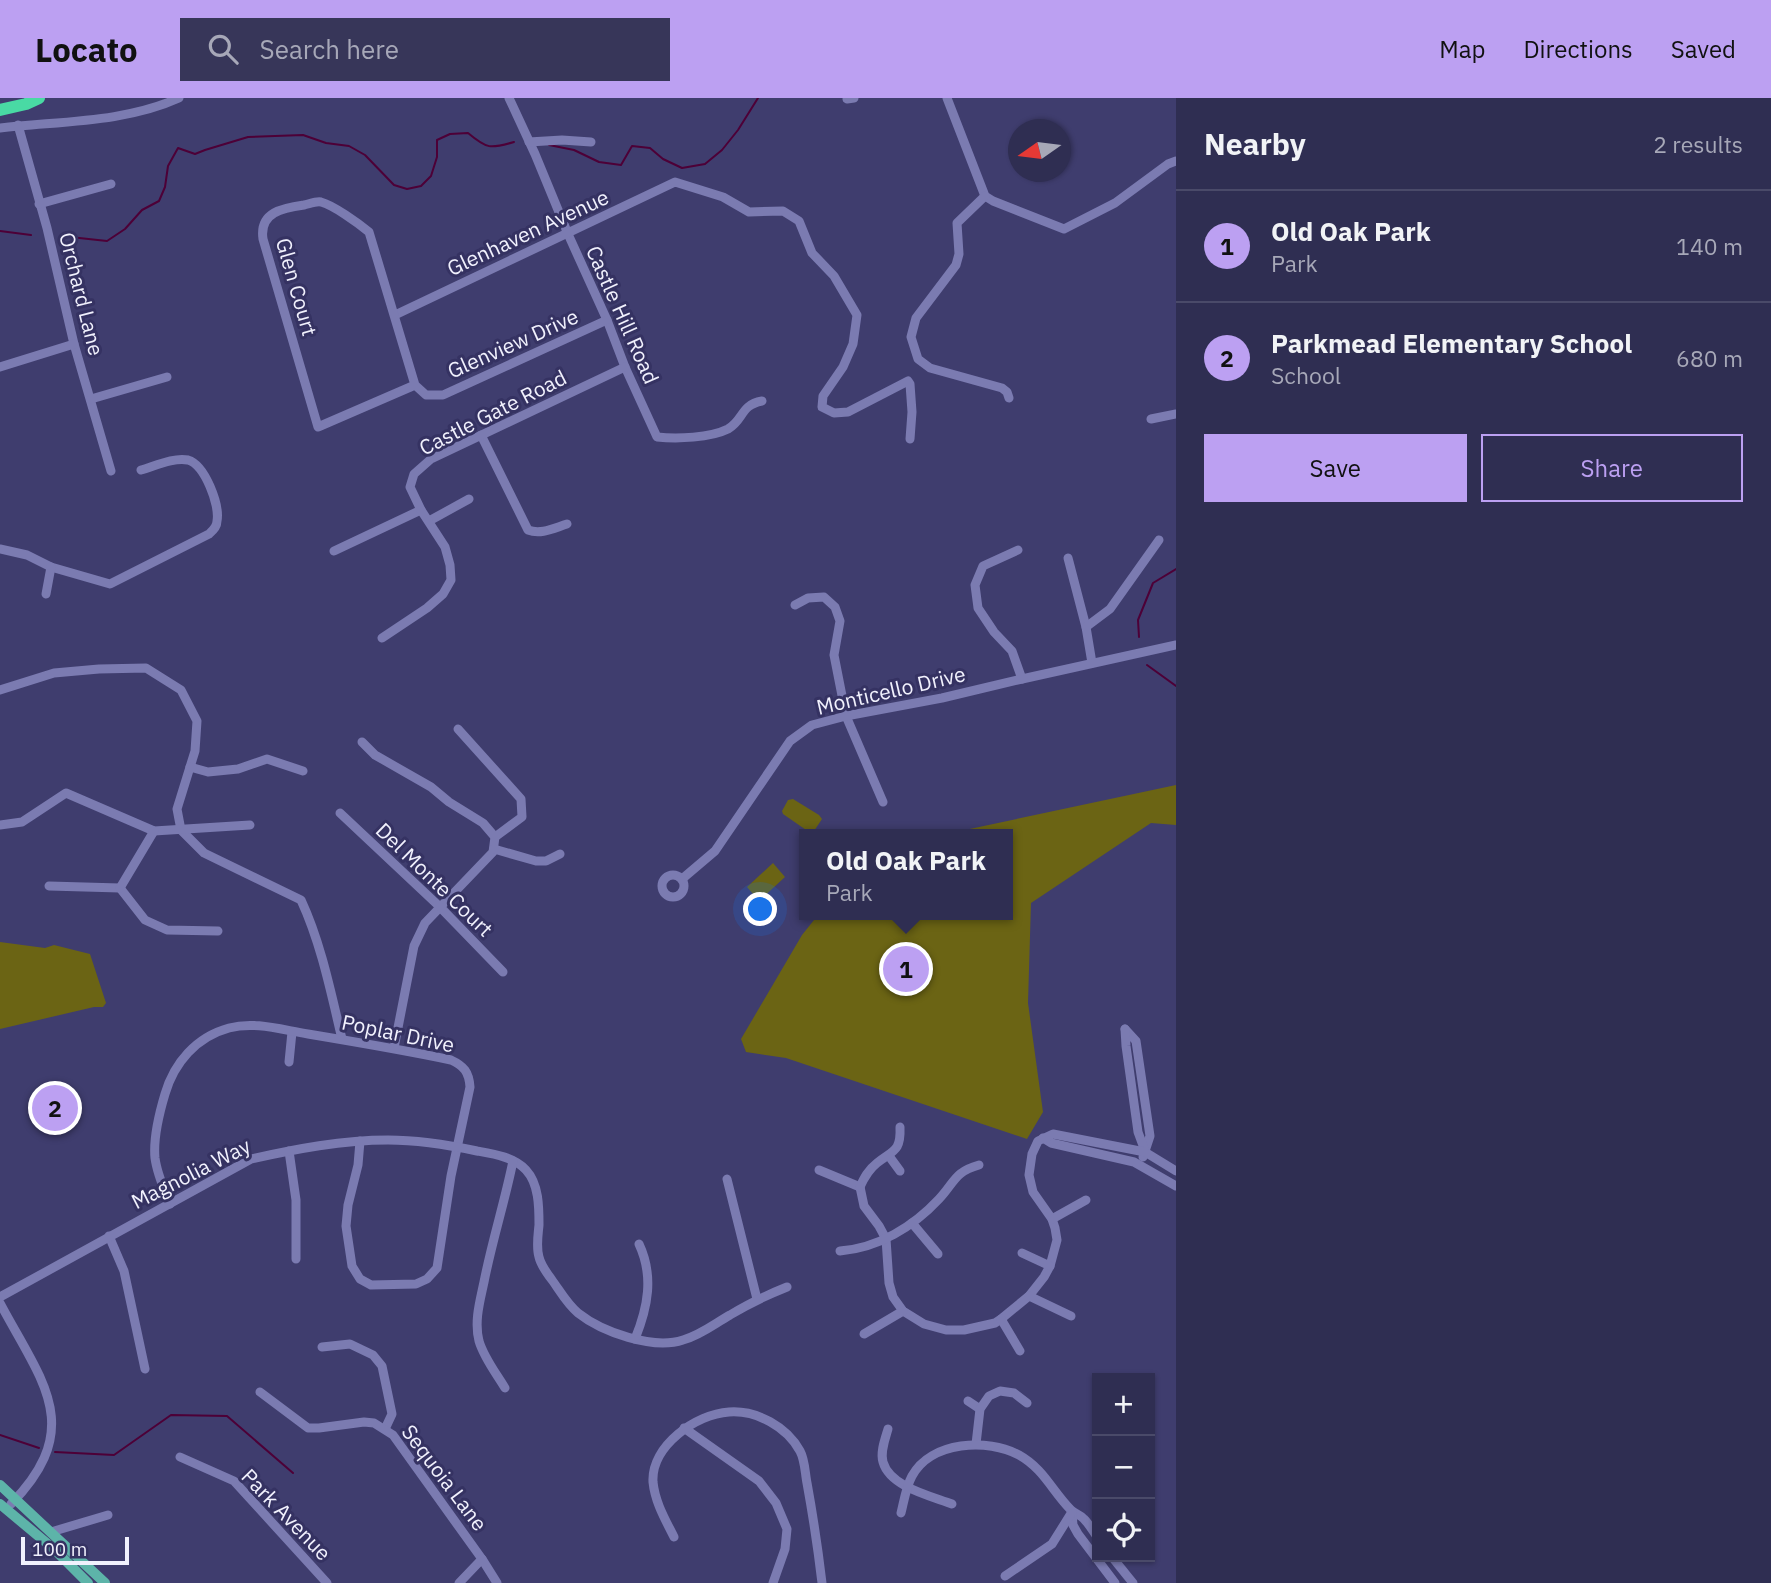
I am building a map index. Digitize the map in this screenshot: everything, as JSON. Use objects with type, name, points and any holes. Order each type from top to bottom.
[{"type":"highway","points":[[0,110],[39,98]]},
{"type":"main road","points":[[0,1485],[105,1583]]},
{"type":"main road","points":[[3,1506],[55,1550],[88,1583]]},
{"type":"street","points":[[0,128],[122,115],[151,109],[179,98]]},
{"type":"street","name":"Castle Hill Road","points":[[509,98],[657,437],[686,438],[726,429],[740,418],[748,405],[762,401]]},
{"type":"street","points":[[947,98],[985,195],[993,201],[1063,229],[1115,202],[1176,160]]},
{"type":"street","name":"Orchard Lane","points":[[18,125],[47,229],[74,344],[111,471]]},
{"type":"street","points":[[529,142],[591,142]]},
{"type":"street","name":"Glenhaven Avenue","points":[[395,315],[675,183],[723,197],[749,212],[782,211],[799,221],[812,253],[834,276],[857,315],[853,344],[843,367],[822,396],[822,407],[834,412],[848,412],[908,381],[912,412],[910,439]]},
{"type":"street","points":[[39,204],[111,184]]},
{"type":"street","points":[[985,195],[957,223],[959,254],[956,265],[916,318],[911,337],[918,359],[930,368],[1002,388],[1009,398]]},
{"type":"street","name":"Glen Court","points":[[320,202],[353,219],[369,232],[415,385],[318,427],[263,239],[262,230],[268,218],[280,209],[320,202]]},
{"type":"street","name":"Glenview Drive","points":[[415,385],[426,395],[443,395],[607,320]]},
{"type":"street","points":[[0,367],[74,344]]},
{"type":"street","name":"Castle Gate Road","points":[[382,638],[427,608],[443,594],[451,580],[445,547],[410,487],[414,474],[431,459],[625,367]]},
{"type":"street","points":[[91,399],[167,377]]},
{"type":"street","points":[[1151,419],[1176,414]]},
{"type":"street","points":[[481,435],[528,530],[534,533],[567,524]]},
{"type":"street","points":[[0,549],[27,555],[51,567],[110,584],[215,529],[217,508],[208,483],[197,464],[187,460],[175,460],[141,470]]},
{"type":"street","points":[[429,521],[469,499]]},
{"type":"street","points":[[334,551],[421,510]]},
{"type":"street","points":[[1086,627],[1110,608],[1159,540]]},
{"type":"street","points":[[1018,550],[984,566],[975,585],[978,608],[994,632],[1012,651],[1021,679]]},
{"type":"street","points":[[1068,558],[1086,627],[1092,663]]},
{"type":"street","points":[[46,594],[51,567]]},
{"type":"street","points":[[795,605],[808,598],[824,597],[835,607],[840,621],[834,655],[846,716],[883,802]]},
{"type":"street","name":"Monticello Drive","points":[[682,879],[715,851],[790,741],[812,725],[1176,645]]},
{"type":"street","points":[[0,690],[54,673],[146,668],[181,690],[197,720],[195,751],[177,809],[181,830],[204,853],[301,900],[328,979],[342,1040]]},
{"type":"street","points":[[458,729],[521,799],[522,817],[495,837]]},
{"type":"street","points":[[362,742],[375,755],[484,823],[495,837],[494,852],[425,923],[414,946],[394,1048]]},
{"type":"street","points":[[190,766],[208,772],[238,769],[267,759],[303,771]]},
{"type":"street","points":[[0,825],[22,822],[66,793],[154,831],[250,825]]},
{"type":"street","name":"Del Monte Court","points":[[340,813],[440,907],[503,972]]},
{"type":"street","points":[[120,888],[154,831]]},
{"type":"street","points":[[494,849],[536,861],[545,861],[560,854]]},
{"type":"street","points":[[49,886],[120,888]]},
{"type":"street","points":[[120,888],[145,920],[167,930],[218,931]]},
{"type":"street","name":"Poplar Drive","points":[[170,1204],[158,1174],[155,1158],[155,1142],[166,1090],[177,1064],[206,1038],[229,1028],[257,1025],[451,1060],[466,1070],[470,1087],[451,1177],[437,1268],[427,1279],[415,1284],[371,1285],[360,1279],[352,1266],[346,1226],[360,1141]]},
{"type":"street","points":[[1141,1165],[1150,1136],[1136,1041],[1125,1029],[1138,1132],[1145,1152]]},
{"type":"street","points":[[289,1062],[292,1032]]},
{"type":"street","points":[[900,1127],[897,1148],[867,1173],[860,1187],[864,1206],[886,1239],[889,1283],[893,1297],[903,1311],[924,1324],[946,1330],[980,1327],[1002,1319],[1029,1296],[1050,1266],[1057,1240],[1052,1219],[1033,1192],[1029,1175],[1032,1154],[1038,1141],[1053,1134],[1145,1152],[1176,1171]]},
{"type":"street","points":[[1043,1138],[1051,1143],[1134,1162],[1176,1186]]},
{"type":"street","name":"Magnolia Way","points":[[0,1297],[251,1159],[360,1141],[391,1140],[458,1147],[513,1161]]},
{"type":"street","points":[[289,1151],[296,1200],[296,1259]]},
{"type":"street","points":[[889,1156],[900,1171]]},
{"type":"street","points":[[505,1388],[486,1359],[478,1338],[477,1318],[489,1256],[513,1161],[526,1169],[534,1182],[539,1223],[537,1246],[542,1265],[577,1312],[610,1331],[660,1343],[680,1341],[701,1334],[757,1299],[787,1287]]},
{"type":"street","points":[[840,1251],[858,1250],[886,1239],[912,1223],[940,1198],[960,1173],[979,1165]]},
{"type":"street","points":[[819,1170],[860,1187]]},
{"type":"street","points":[[727,1179],[757,1299]]},
{"type":"street","points":[[1052,1219],[1086,1200]]},
{"type":"street","points":[[912,1223],[938,1254]]},
{"type":"street","points":[[109,1237],[124,1271],[145,1369]]},
{"type":"street","points":[[635,1339],[649,1290],[645,1257],[639,1244]]},
{"type":"street","points":[[1022,1253],[1050,1266]]},
{"type":"street","points":[[1029,1296],[1072,1316]]},
{"type":"street","points":[[0,1303],[44,1385],[52,1410],[53,1424],[45,1457],[27,1487],[16,1499],[3,1506]]},
{"type":"street","points":[[864,1334],[903,1311]]},
{"type":"street","points":[[1002,1319],[1020,1351]]},
{"type":"street","points":[[322,1346],[350,1344],[373,1355],[382,1366],[392,1414],[385,1429]]},
{"type":"street","points":[[976,1444],[980,1409],[989,1396],[1000,1391],[1014,1393],[1027,1403]]},
{"type":"street","name":"Sequoia Lane","points":[[260,1392],[308,1427],[365,1422],[374,1423],[393,1435],[482,1559],[496,1583]]},
{"type":"street","points":[[968,1401],[980,1409]]},
{"type":"street","points":[[674,1537],[656,1501],[653,1479],[658,1458],[684,1428],[729,1412],[751,1414],[772,1423],[790,1437],[802,1454],[822,1583]]},
{"type":"street","points":[[684,1428],[759,1481],[776,1503],[787,1529],[785,1549],[773,1583]]},
{"type":"street","points":[[888,1429],[883,1447],[883,1461],[888,1472],[907,1488],[952,1504]]},
{"type":"street","points":[[901,1513],[912,1474],[926,1461],[953,1448],[976,1444],[997,1447],[1018,1455],[1033,1465],[1045,1476],[1072,1512],[1083,1518],[1092,1530]]},
{"type":"street","name":"Park Avenue","points":[[180,1457],[234,1481],[327,1583]]},
{"type":"street","points":[[1006,1576],[1052,1544],[1072,1512]]},
{"type":"street","points":[[1072,1512],[1073,1525],[1115,1583]]},
{"type":"street","points":[[51,1532],[108,1516]]},
{"type":"street","points":[[459,1583],[482,1559]]},
{"type":"street","points":[[1116,1562],[1133,1583]]},
{"type":"shaded area","points":[[1176,785],[1176,825],[1151,823],[1031,903],[1028,1003],[1043,1112],[1027,1139],[786,1058],[746,1052],[741,1039],[802,935],[814,920],[1013,920],[1013,829],[969,829]]},
{"type":"shaded area","points":[[793,799],[819,815],[822,819],[815,829],[805,829],[783,814],[788,800]]},
{"type":"shaded area","points":[[773,863],[785,877],[759,901],[747,887]]},
{"type":"shaded area","points":[[0,942],[45,948],[54,945],[90,954],[106,1003],[103,1007],[0,1029]]},
{"type":"waterway","points":[[549,145],[574,150],[599,162],[621,165],[632,146],[650,148],[663,159],[682,168],[705,164],[722,150],[758,98]]},
{"type":"waterway","points":[[70,237],[107,241],[125,229],[142,210],[159,201],[165,187],[168,166],[178,148],[195,154],[248,137],[303,135],[326,143],[349,146],[365,155],[394,185],[407,189],[421,186],[431,176],[437,157],[437,140],[450,134],[468,133],[489,146],[514,142]]},
{"type":"waterway","points":[[0,231],[31,235]]},
{"type":"waterway","points":[[1139,637],[1138,620],[1153,583],[1176,569]]},
{"type":"waterway","points":[[1147,665],[1176,686]]},
{"type":"waterway","points":[[55,1452],[114,1455],[171,1415],[227,1416],[293,1473]]},
{"type":"waterway","points":[[0,1435],[39,1448]]},
{"type":"place","name":"Old Oak Park","points":[[906,969]]},
{"type":"place","name":"Parkmead Elementary School","points":[[55,1108]]}]
